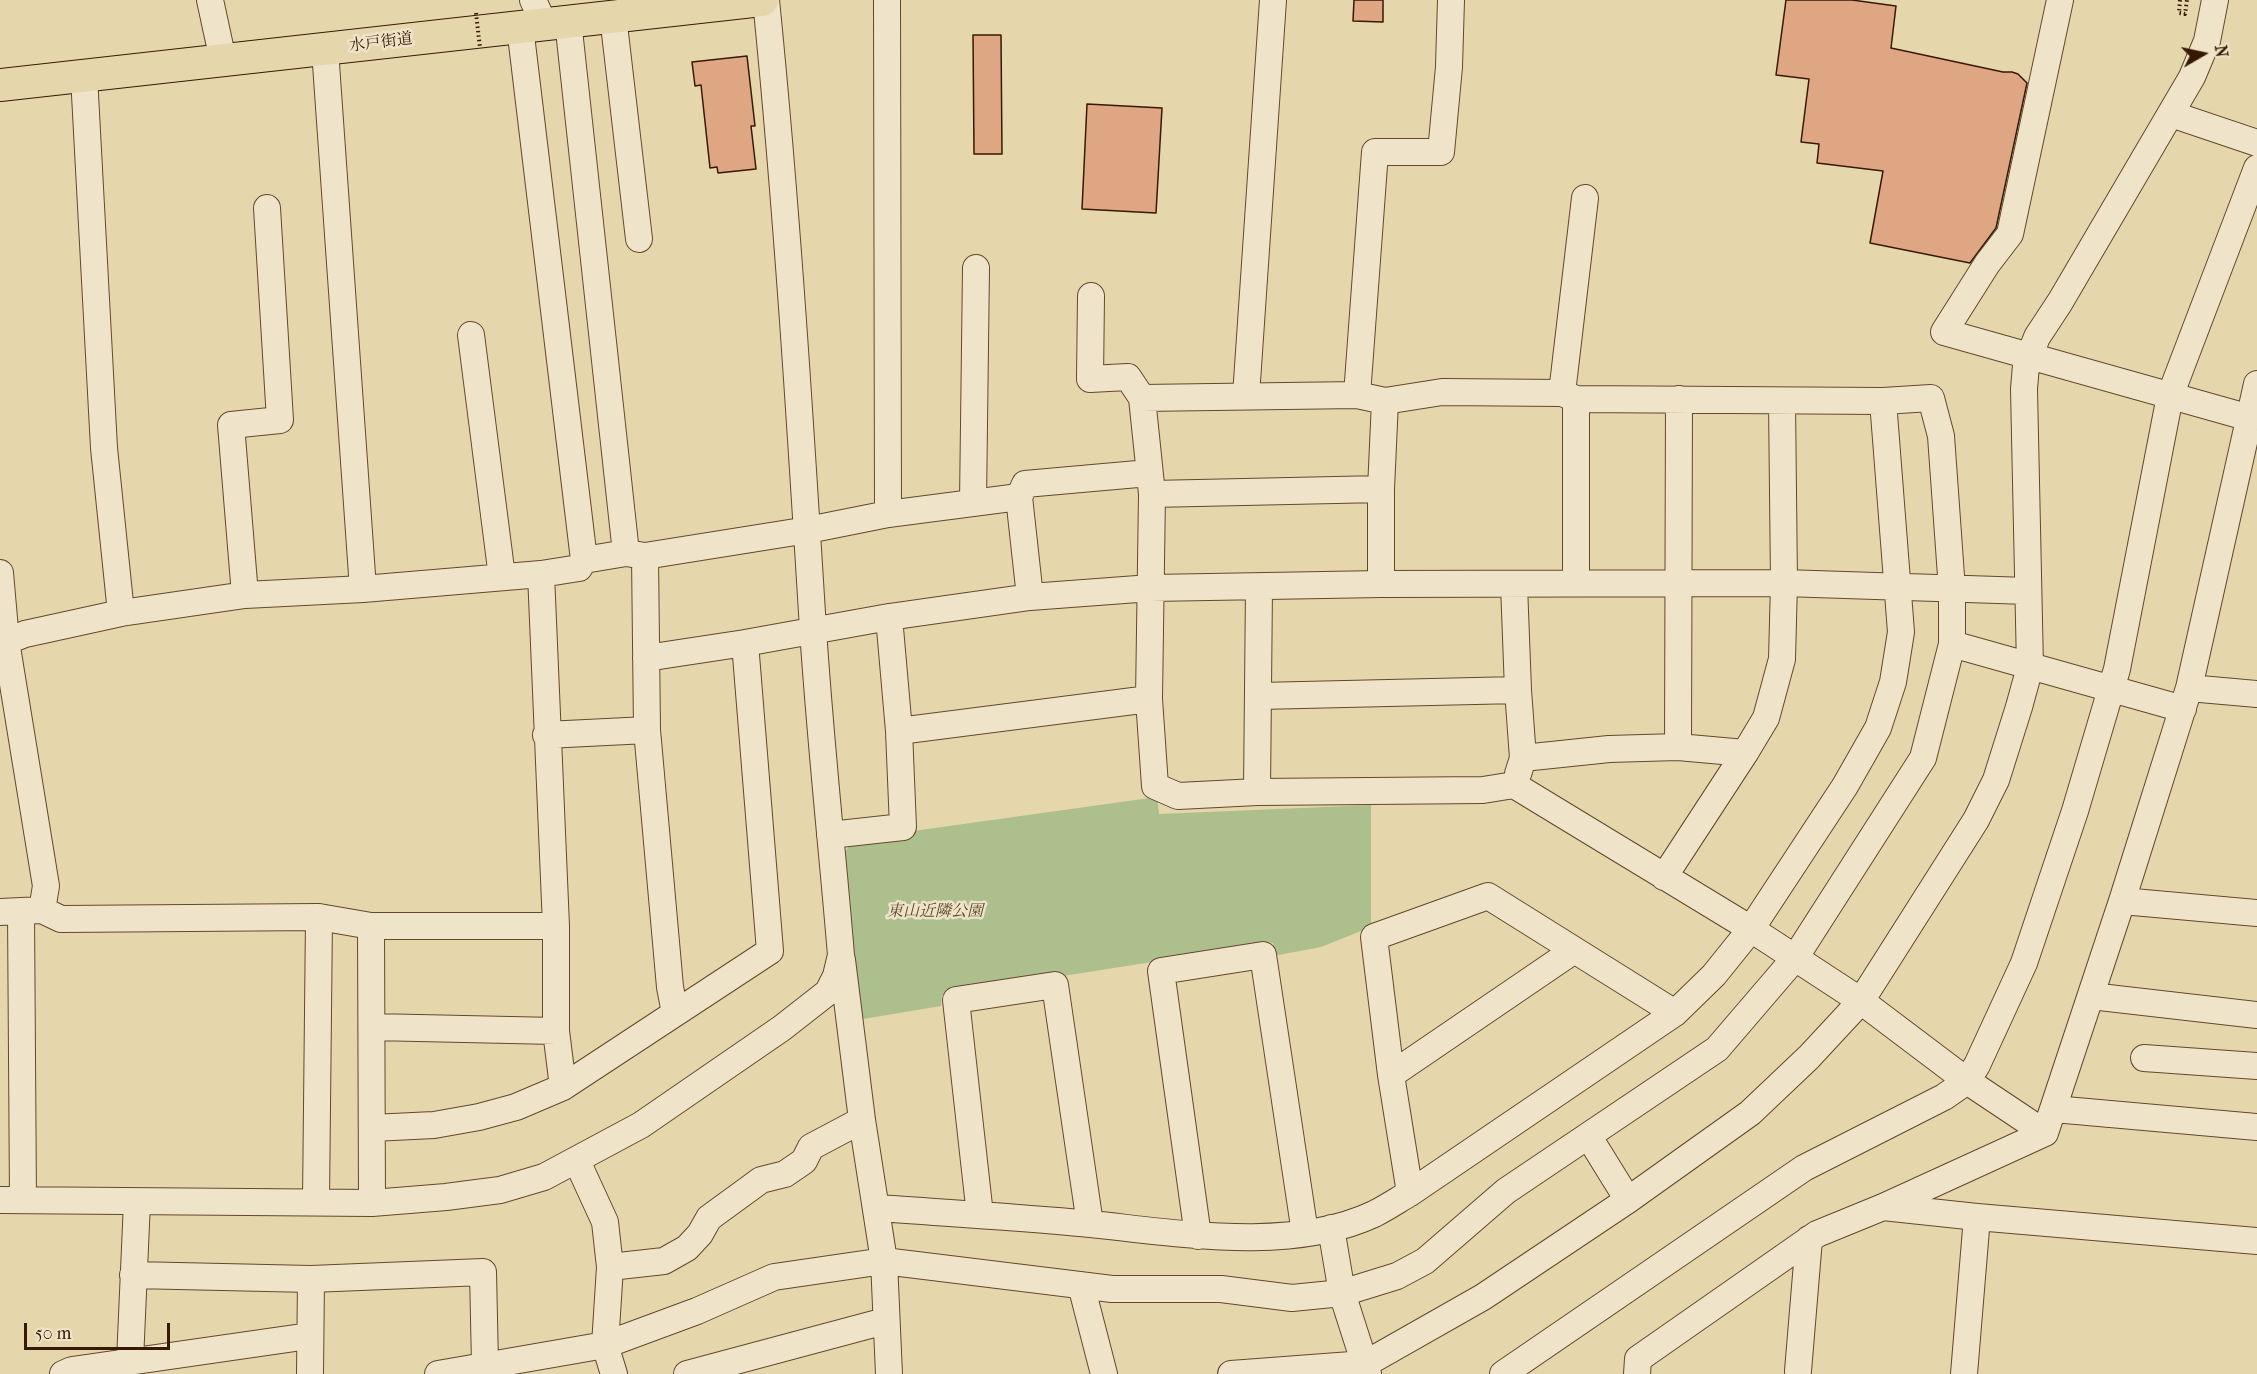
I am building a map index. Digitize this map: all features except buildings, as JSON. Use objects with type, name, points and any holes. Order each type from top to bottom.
[{"type":"main road","name":"水戸街道","points":[[0,85],[325,50],[541,18],[613,16],[722,2],[764,0]]},
{"type":"street","points":[[210,0],[223,60]]},
{"type":"street","points":[[764,0],[808,530],[813,630],[830,835],[841,955],[862,1120],[884,1261],[889,1374]]},
{"type":"street","points":[[887,0],[888,514]]},
{"type":"street","points":[[1246,396],[1273,0]]},
{"type":"street","points":[[1357,395],[1375,152],[1441,153],[1449,67],[1451,0]]},
{"type":"street","points":[[2060,0],[2010,234],[1987,264],[1944,332],[2250,418]]},
{"type":"street","points":[[1231,1374],[1367,1369],[1483,1297],[1628,1200],[1750,1113],[1809,1057],[1861,1002],[1976,820],[1996,780],[2030,667],[2024,389],[2026,365],[2037,337],[2171,114],[2201,57],[2216,0]]},
{"type":"street","points":[[613,16],[639,238]]},
{"type":"street","points":[[541,18],[636,555],[646,658],[647,730],[670,987],[675,1013]]},
{"type":"street","points":[[3,642],[25,634],[121,613],[245,595],[363,589],[541,574],[579,568],[584,560],[541,18]]},
{"type":"street","points":[[325,50],[363,589]]},
{"type":"street","points":[[84,76],[104,448],[121,613]]},
{"type":"street","points":[[2171,114],[2257,143]]},
{"type":"street","points":[[1503,1374],[1804,1168],[1944,1097],[1967,1080],[1977,1065],[2024,963],[2076,811],[2112,689],[2170,396],[2257,168]]},
{"type":"street","points":[[1576,583],[1569,396],[1585,198]]},
{"type":"street","points":[[245,595],[231,425],[280,420],[267,208]]},
{"type":"street","points":[[973,502],[976,268]]},
{"type":"street","points":[[1091,296],[1090,379],[1128,377],[1142,398],[1150,483],[1149,699],[1155,786],[1178,796],[1257,792],[1483,790],[1514,786],[1751,929],[1861,1002],[1967,1080],[2045,1133]]},
{"type":"street","points":[[471,335],[502,577]]},
{"type":"street","points":[[1637,1374],[1638,1359],[1817,1234],[1883,1207],[2045,1133],[2186,699],[2257,384]]},
{"type":"street","points":[[438,1374],[605,1345],[697,1311],[774,1277],[884,1261],[1112,1289],[1221,1289],[1292,1298],[1342,1293],[1397,1276],[1425,1261],[1506,1191],[1717,1049],[1795,958],[1923,758],[1952,644],[1952,590],[1941,436],[1931,398],[1883,401],[1679,399],[1442,392],[1385,401],[1357,395],[1142,398]]},
{"type":"street","points":[[1678,747],[1679,399]]},
{"type":"street","points":[[1664,877],[1766,718],[1782,658],[1784,583],[1782,400]]},
{"type":"street","points":[[1381,584],[1381,489],[1385,401]]},
{"type":"street","points":[[877,1208],[1090,1224],[1198,1236],[1247,1237],[1305,1233],[1331,1228],[1374,1214],[1410,1193],[1674,1013],[1714,975],[1751,929],[1845,786],[1878,728],[1893,682],[1901,632],[1883,401]]},
{"type":"street","points":[[1030,597],[1019,497],[1025,484],[1150,483],[1381,489]]},
{"type":"street","points":[[584,560],[636,555],[808,530],[888,514],[1019,497]]},
{"type":"street","points":[[0,573],[3,642],[46,886],[21,911],[11,1200],[372,1203],[500,1190],[544,1177],[641,1125],[814,1004],[828,992],[836,976],[841,955]]},
{"type":"street","points":[[541,574],[546,735],[556,926],[556,1031],[563,1087]]},
{"type":"street","points":[[646,658],[889,617],[1030,597],[1151,588],[1381,584],[1784,583],[2028,591]]},
{"type":"street","points":[[1514,585],[1522,758],[1514,786]]},
{"type":"street","points":[[1257,792],[1259,587]]},
{"type":"street","points":[[830,835],[903,827],[899,731],[889,617]]},
{"type":"street","points":[[372,1128],[434,1125],[479,1117],[516,1107],[563,1087],[770,951],[745,643]]},
{"type":"street","points":[[1952,644],[2112,689],[2186,699],[2257,694]]},
{"type":"street","points":[[1259,696],[1518,690]]},
{"type":"street","points":[[899,731],[1149,699]]},
{"type":"street","points":[[546,735],[647,730]]},
{"type":"street","points":[[1522,758],[1609,749],[1678,747],[1745,753]]},
{"type":"street","points":[[1410,1193],[1391,1075],[1374,937],[1488,896],[1674,1013]]},
{"type":"street","points":[[2122,901],[2257,912]]},
{"type":"street","points":[[21,911],[61,919],[319,917],[371,926],[556,926]]},
{"type":"street","points":[[316,1202],[319,917]]},
{"type":"street","points":[[371,926],[372,1203]]},
{"type":"street","points":[[1391,1075],[1573,951]]},
{"type":"street","points":[[1198,1236],[1161,971],[1263,955],[1305,1233]]},
{"type":"street","points":[[980,1215],[956,1000],[1055,985],[1090,1224]]},
{"type":"street","points":[[2091,996],[2257,1015]]},
{"type":"street","points":[[372,1027],[556,1031]]},
{"type":"street","points":[[2144,1058],[2257,1066]]},
{"type":"street","points":[[2054,1109],[2257,1127]]},
{"type":"street","points":[[610,1267],[664,1261],[687,1248],[700,1234],[709,1218],[761,1180],[785,1174],[804,1161],[812,1147],[862,1120]]},
{"type":"street","points":[[1589,1137],[1628,1200]]},
{"type":"street","points":[[577,1161],[605,1222],[610,1267],[605,1345],[614,1374]]},
{"type":"street","points":[[130,1361],[137,1202]]},
{"type":"street","points":[[1883,1207],[2257,1241]]},
{"type":"street","points":[[1964,1374],[1977,1217]]},
{"type":"street","points":[[1331,1228],[1342,1293],[1367,1369]]},
{"type":"street","points":[[1798,1371],[1809,1239]]},
{"type":"street","points":[[133,1275],[311,1279],[483,1272],[485,1365]]},
{"type":"street","points":[[310,1374],[311,1279]]},
{"type":"street","points":[[1081,1286],[1104,1374]]},
{"type":"street","points":[[687,1374],[885,1321]]},
{"type":"street","points":[[63,1374],[72,1370],[130,1361],[309,1336]]},
{"type":"path","points":[[2180,0],[2179,13],[2185,14],[2187,0]]},
{"type":"path","points":[[476,13],[480,48]]},
{"type":"green space","name":"東山近隣公園","points":[[1157,797],[1159,814],[1371,805],[1371,927],[1321,947],[1273,956],[1273,943],[942,995],[941,1006],[857,1020],[843,855],[849,846],[913,831]]}]
